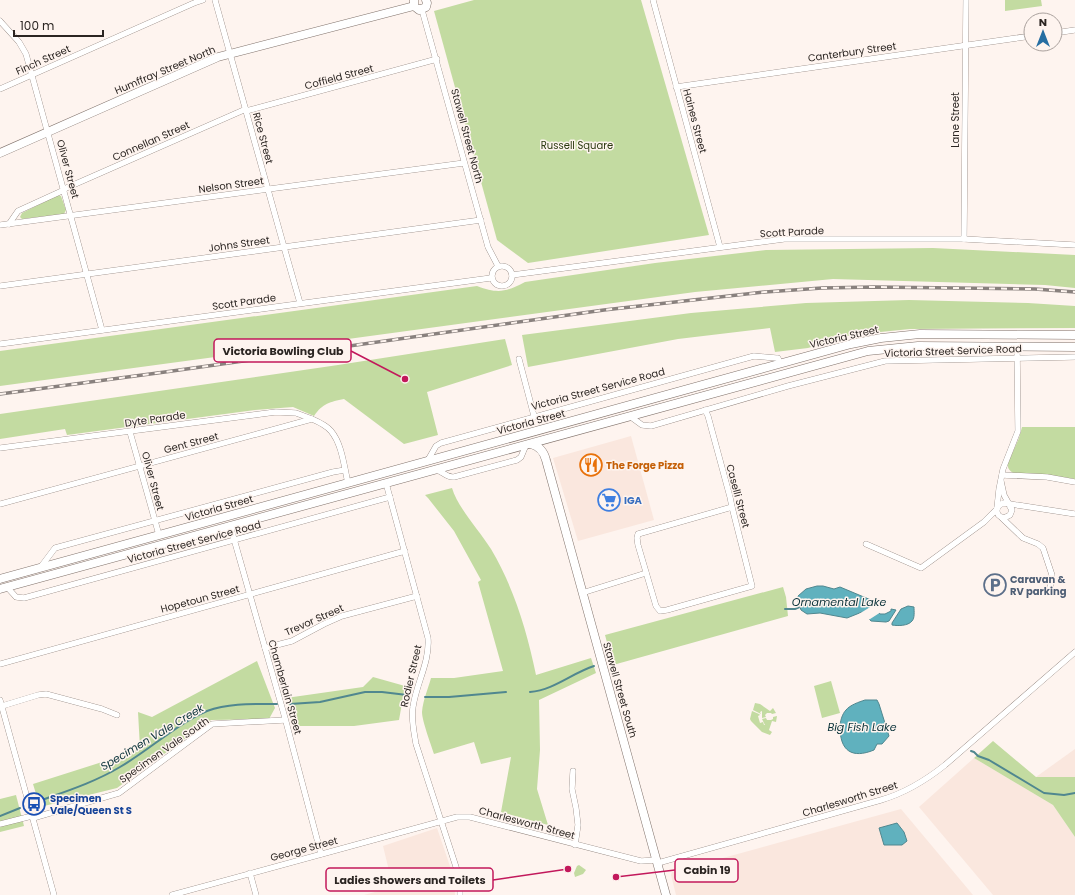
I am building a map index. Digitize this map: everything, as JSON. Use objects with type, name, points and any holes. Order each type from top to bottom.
[{"type":"main road","points":[[414,3],[417,9],[422,10],[427,5],[427,0]]},
{"type":"main road","name":"Humffray Street North","points":[[0,153],[204,63],[230,54],[414,3]]},
{"type":"main road","points":[[1044,334],[1075,332]]},
{"type":"main road","name":"Victoria Street","points":[[0,579],[851,344],[920,334],[1075,335]]},
{"type":"main road","name":"Victoria Street","points":[[3,588],[631,417],[854,354],[887,348],[918,346],[1075,347]]},
{"type":"main road","points":[[780,363],[783,374]]},
{"type":"main road","points":[[531,432],[544,440]]},
{"type":"main road","name":"Stawell Street South","points":[[544,440],[552,468],[554,490]]},
{"type":"main road","name":"Stawell Street South","points":[[529,445],[537,446],[544,455],[666,895]]},
{"type":"main road","points":[[384,473],[386,483]]},
{"type":"street","name":"Finch Street","points":[[0,89],[203,0]]},
{"type":"street","name":"Rice Street","points":[[215,0],[300,304]]},
{"type":"street","name":"Haines Street","points":[[653,0],[720,247]]},
{"type":"street","name":"Lane Street","points":[[964,239],[966,0]]},
{"type":"street","name":"Stawell Street North","points":[[422,10],[488,247],[498,266]]},
{"type":"street","name":"Oliver Street","points":[[1,24],[22,46],[32,75],[102,330]]},
{"type":"street","points":[[1063,32],[1075,30]]},
{"type":"street","name":"Canterbury Street","points":[[676,87],[1023,37]]},
{"type":"street","name":"Coffield Street","points":[[246,110],[437,60]]},
{"type":"street","name":"Connellan Street","points":[[9,224],[18,211],[64,189],[246,110]]},
{"type":"street","name":"Nelson Street","points":[[0,225],[464,163]]},
{"type":"street","name":"Johns Street","points":[[0,286],[481,220]]},
{"type":"street","name":"Scott Parade","points":[[512,275],[784,239],[964,239],[1075,245]]},
{"type":"street","points":[[498,266],[507,267],[511,270],[511,281],[506,286],[494,284],[491,278],[493,269],[498,266]]},
{"type":"street","name":"Scott Parade","points":[[0,344],[491,278]]},
{"type":"street","points":[[1017,346],[1018,430],[1005,461],[998,488],[997,508],[998,514],[1023,538],[1041,546],[1044,549],[1052,575],[1050,589]]},
{"type":"street","name":"Victoria Street Service Road","points":[[428,460],[436,446],[441,443],[534,416],[754,356],[778,358],[780,363]]},
{"type":"street","name":"Victoria Street Service Road","points":[[631,417],[642,425],[648,426],[788,386],[888,361],[1018,357],[1075,357]]},
{"type":"street","points":[[519,359],[534,416]]},
{"type":"street","points":[[783,374],[788,386]]},
{"type":"street","name":"Caselli Street","points":[[646,573],[656,606],[660,610],[667,610],[752,586],[708,416],[705,410]]},
{"type":"street","name":"Dyte Parade","points":[[0,448],[276,412],[296,413],[312,419]]},
{"type":"street","points":[[312,419],[325,426],[334,435],[339,446],[348,483]]},
{"type":"street","name":"Gent Street","points":[[0,504],[312,419]]},
{"type":"street","name":"Oliver Street","points":[[130,432],[159,535]]},
{"type":"street","points":[[435,470],[441,471],[449,477],[454,477],[519,459],[529,445]]},
{"type":"street","points":[[40,568],[55,548],[345,470]]},
{"type":"street","points":[[1001,477],[1047,477],[1075,482]]},
{"type":"street","points":[[1001,477],[1003,492],[1012,509],[1011,514],[1015,529]]},
{"type":"street","name":"Rodier Street","points":[[386,483],[427,632],[428,645],[426,660],[414,703],[412,721],[416,744],[458,873],[460,895]]},
{"type":"street","name":"Victoria Street Service Road","points":[[3,588],[16,597],[24,598],[390,497]]},
{"type":"street","points":[[866,544],[921,568],[984,522],[1002,503],[1075,514]]},
{"type":"street","points":[[582,593],[646,573],[637,538],[638,534],[732,507]]},
{"type":"street","points":[[984,522],[1007,518],[1011,514],[1028,507]]},
{"type":"street","name":"Chamberlain Street","points":[[230,525],[264,648],[286,720],[321,854]]},
{"type":"street","name":"Hopetoun Street","points":[[0,664],[405,551]]},
{"type":"street","name":"Trevor Street","points":[[264,648],[296,639],[342,616],[417,596]]},
{"type":"street","name":"Charlesworth Street","points":[[440,821],[457,817],[470,818],[641,861],[657,862],[881,800],[905,791],[945,765],[1075,652]]},
{"type":"street","points":[[54,895],[2,718],[1,703],[46,694],[102,709],[117,716]]},
{"type":"street","name":"Specimen Vale South","points":[[0,824],[32,817],[119,793],[212,724],[286,720]]},
{"type":"street","points":[[573,770],[572,789],[578,825],[575,845]]},
{"type":"street","name":"George Street","points":[[172,895],[440,821]]},
{"type":"street","points":[[250,873],[256,895]]},
{"type":"shaded area","points":[[631,436],[654,520],[578,541],[553,458]]},
{"type":"shaded area","points":[[1075,749],[1075,777],[1036,777]]},
{"type":"shaded area","points":[[974,758],[1053,805],[1075,837],[1075,895],[993,895],[919,807]]},
{"type":"shaded area","points":[[901,809],[973,895],[676,895],[671,875],[672,872]]},
{"type":"shaded area","points":[[437,828],[454,878],[455,895],[364,895],[393,887],[383,846]]},
{"type":"green space","name":"Russell Square","points":[[474,0],[641,0],[709,235],[528,263],[497,240],[434,11]]},
{"type":"green space","points":[[1005,0],[1041,0],[1042,6],[1005,11]]},
{"type":"green space","points":[[58,195],[61,196],[66,210],[64,214],[22,219],[20,217],[22,213]]},
{"type":"green space","points":[[933,248],[1075,255],[1075,288],[1045,285],[833,279],[695,292],[0,386],[0,351],[477,286],[484,289],[502,291],[525,282],[655,263],[766,250]]},
{"type":"green space","points":[[909,300],[1028,303],[1075,306],[1075,328],[910,329],[851,335],[808,348],[775,352],[770,328],[678,339],[528,367],[522,335],[691,313],[806,303]]},
{"type":"green space","points":[[505,339],[512,365],[427,392],[438,435],[404,444],[344,399],[327,404],[314,416],[293,407],[255,410],[67,435],[65,429],[0,439],[0,414]]},
{"type":"green space","points":[[1022,427],[1075,427],[1075,479],[1049,475],[1013,473],[1010,471],[1008,468],[1008,463]]},
{"type":"green space","points":[[452,488],[464,511],[491,549],[513,594],[524,626],[536,675],[591,658],[596,673],[539,700],[540,750],[537,789],[548,825],[501,812],[511,757],[481,764],[474,742],[434,754],[425,727],[422,712],[424,699],[431,678],[454,678],[503,671],[478,582],[481,580],[454,531],[425,495]]},
{"type":"green space","points":[[783,587],[786,597],[788,616],[613,665],[605,635]]},
{"type":"green space","points":[[257,661],[275,708],[269,719],[211,720],[117,788],[40,807],[33,784],[121,756],[140,748],[138,712],[152,717]]},
{"type":"green space","points":[[373,677],[405,686],[399,720],[354,726],[296,726],[286,698],[363,687]]},
{"type":"green space","points":[[831,681],[840,713],[822,718],[814,686]]},
{"type":"green space","points":[[755,703],[760,704],[770,711],[773,708],[776,713],[767,713],[765,715],[766,717],[762,718],[762,711],[760,712],[761,714],[753,710]]},
{"type":"green space","points":[[752,711],[760,715],[758,716],[760,723],[763,722],[764,725],[765,725],[762,719],[766,718],[767,720],[771,720],[773,717],[777,716],[776,722],[772,721],[769,730],[772,732],[770,735],[762,732],[751,721]]},
{"type":"green space","points":[[993,741],[1036,777],[1075,777],[1075,837],[1053,805],[974,758]]},
{"type":"green space","points":[[16,795],[24,826],[0,832],[0,799]]},
{"type":"green space","points":[[579,865],[586,870],[583,874],[575,877],[574,873]]},
{"type":"water","name":"Ornamental Lake","points":[[817,586],[834,589],[840,587],[871,600],[872,604],[880,614],[885,614],[891,611],[891,609],[896,610],[889,621],[886,622],[871,621],[862,612],[847,618],[820,613],[807,614],[801,610],[798,596],[806,589]]},
{"type":"water","points":[[908,606],[914,607],[913,620],[905,625],[892,625],[901,609]]},
{"type":"water","name":"Big Fish Lake","points":[[865,700],[877,700],[889,736],[882,744],[877,744],[874,750],[859,754],[849,751],[845,747],[842,742],[840,727],[843,714],[848,708]]},
{"type":"water","points":[[897,823],[904,832],[907,841],[902,845],[884,845],[879,828]]},
{"type":"pier","points":[[875,604],[881,612],[867,621],[861,614],[859,614]]},
{"type":"waterway","name":"Specimen Vale Creek","points":[[785,609],[795,609],[802,606]]},
{"type":"waterway","name":"Specimen Vale Creek","points":[[530,692],[539,691],[555,685],[594,666]]},
{"type":"waterway","name":"Specimen Vale Creek","points":[[290,704],[320,702],[365,692],[382,692],[407,695]]},
{"type":"waterway","name":"Specimen Vale Creek","points":[[425,697],[449,697],[506,692]]},
{"type":"waterway","name":"Specimen Vale Creek","points":[[39,801],[101,777],[131,760],[196,716],[207,711],[232,705],[277,704]]},
{"type":"waterway","name":"Specimen Vale Creek","points":[[971,751],[1044,793],[1064,795],[1075,793]]},
{"type":"waterway","name":"Specimen Vale Creek","points":[[0,816],[20,808]]},
{"type":"railway","points":[[0,394],[604,310],[765,292],[822,288],[874,287],[1035,289],[1075,292]]},
{"type":"place","name":"Victoria Bowling Club","points":[[405,379]]},
{"type":"place","name":"The Forge Pizza","points":[[591,465]]},
{"type":"place","name":"IGA","points":[[609,500]]},
{"type":"place","name":"Caravan & RV parking","points":[[995,585]]},
{"type":"place","name":"Specimen Vale/Queen St S","points":[[34,804]]},
{"type":"place","name":"Ladies Showers and Toilets","points":[[568,869]]},
{"type":"place","name":"Cabin 19","points":[[616,877]]}]
